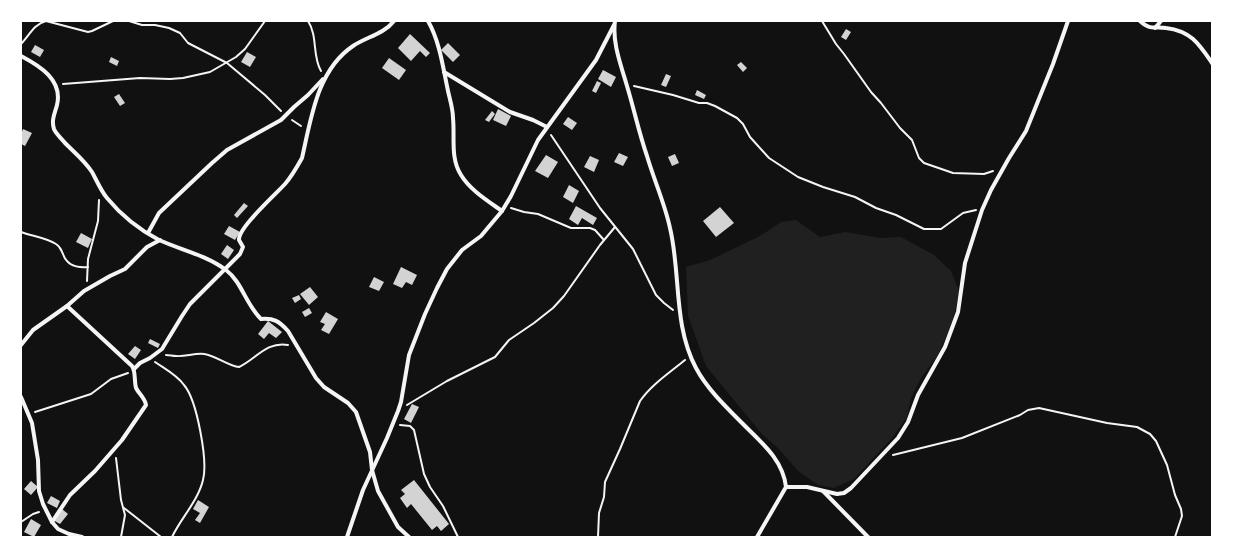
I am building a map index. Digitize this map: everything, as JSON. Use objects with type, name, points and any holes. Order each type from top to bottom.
[{"type":"street","points":[[148,233],[159,213],[227,150],[275,124],[286,116],[325,77],[342,55],[351,47],[365,38],[388,29],[394,21]]},
{"type":"street","points":[[428,21],[435,37],[444,72],[453,118],[453,148],[457,166],[461,175],[472,188],[502,211]]},
{"type":"street","points":[[786,487],[807,488],[837,494],[844,493],[879,460],[898,438],[908,422],[918,395],[945,348],[958,312],[965,263],[982,210],[1003,169],[1026,131],[1053,64],[1068,21]]},
{"type":"street","points":[[1140,21],[1146,26],[1166,28],[1189,35],[1196,40],[1212,63]]},
{"type":"street","points":[[1154,28],[1161,21]]},
{"type":"street","points":[[615,23],[615,45],[646,154],[670,228],[676,257],[679,312],[686,345],[703,379],[718,398],[777,460],[785,480],[786,487],[757,537]]},
{"type":"street","points":[[347,537],[363,490],[398,411],[401,402],[409,355],[437,288],[447,269],[462,250],[481,236],[502,211],[511,196],[532,151],[546,127],[596,60],[615,23]]},
{"type":"street","points":[[21,56],[43,70],[56,85],[58,100],[53,120],[54,129],[88,167],[106,197],[118,210],[148,233],[160,240],[187,250],[226,269],[235,280],[256,314],[261,319],[271,318],[282,325],[288,331],[316,378],[324,387],[348,403],[356,412],[370,452],[372,470],[378,491],[398,527],[409,537]]},
{"type":"street","points":[[444,72],[510,112],[533,120],[546,127]]},
{"type":"street","points":[[134,369],[140,363],[157,353],[165,345],[190,304],[237,258],[242,251],[243,246],[238,239],[240,233],[250,220],[286,183],[298,167],[302,158],[308,130],[325,77]]},
{"type":"street","points":[[21,345],[33,330],[67,306],[84,291],[125,269],[148,247],[160,240]]},
{"type":"street","points":[[52,522],[70,495],[95,471],[129,431],[146,405],[134,380],[134,369],[120,354],[88,327],[67,306]]},
{"type":"street","points":[[21,397],[29,414],[34,431],[38,460],[38,491],[46,510],[52,522],[58,529],[63,532],[82,537]]},
{"type":"street","points":[[823,491],[868,537]]},
{"type":"path","points":[[21,44],[34,28],[40,23],[46,21],[88,32],[113,21]]},
{"type":"path","points":[[129,21],[142,25],[155,25],[169,28],[180,33],[188,43],[227,63],[286,116],[308,130]]},
{"type":"path","points":[[56,85],[140,78],[183,78],[210,72],[236,58],[245,49],[266,21]]},
{"type":"path","points":[[308,21],[311,26],[315,42],[317,64],[325,77]]},
{"type":"path","points":[[822,21],[836,44],[871,92],[900,128],[912,140],[919,158],[924,163],[953,173],[984,174],[1003,169]]},
{"type":"path","points":[[627,84],[691,101],[708,103],[715,106],[743,124],[750,137],[769,158],[798,177],[855,197],[924,229],[941,229],[963,213],[982,210]]},
{"type":"path","points":[[546,127],[559,148],[586,184],[600,208],[625,237],[633,249],[656,295],[664,303],[679,312]]},
{"type":"path","points":[[84,291],[87,280],[88,259],[98,221],[100,188]]},
{"type":"path","points":[[505,206],[520,211],[538,214],[571,228],[590,228],[604,240]]},
{"type":"path","points":[[398,411],[446,380],[495,358],[509,340],[534,323],[559,302],[615,227]]},
{"type":"path","points":[[21,232],[54,243],[61,248],[66,259],[75,267],[88,267]]},
{"type":"path","points":[[157,353],[176,356],[204,354],[220,358],[234,366],[239,367],[264,350],[276,344],[282,344],[298,349]]},
{"type":"path","points":[[598,537],[605,482],[640,401],[657,383],[691,356]]},
{"type":"path","points":[[150,358],[178,378],[185,386],[200,427],[204,468],[203,479],[196,497],[172,537]]},
{"type":"path","points":[[29,414],[92,394],[111,379],[128,373],[134,369]]},
{"type":"path","points":[[879,460],[904,451],[962,438],[1034,408],[1137,427],[1150,434],[1156,440],[1167,465],[1174,495],[1181,509],[1182,516],[1175,537]]},
{"type":"path","points":[[392,425],[403,424],[410,426],[414,430],[424,474],[430,487],[443,506],[458,537]]},
{"type":"path","points":[[114,448],[121,500],[125,515],[121,537]]},
{"type":"path","points":[[124,508],[161,537]]},
{"type":"path","points":[[21,522],[33,514],[46,510]]},
{"type":"shaded area","points":[[796,220],[820,237],[845,232],[881,238],[901,237],[934,255],[951,271],[959,291],[955,312],[949,330],[938,355],[921,378],[911,398],[907,417],[893,437],[854,479],[834,488],[818,485],[798,471],[779,449],[761,433],[706,366],[688,316],[686,267],[710,260],[760,236],[781,222]]},
{"type":"building","points":[[846,29],[851,32],[846,40],[841,37]]},
{"type":"building","points":[[410,34],[430,53],[426,57],[420,51],[411,61],[398,48]]},
{"type":"building","points":[[448,43],[460,55],[453,62],[441,50]]},
{"type":"building","points":[[35,45],[44,50],[40,57],[31,52]]},
{"type":"building","points":[[247,52],[256,57],[250,67],[241,62]]},
{"type":"building","points":[[111,57],[119,61],[117,66],[109,62]]},
{"type":"building","points":[[389,58],[406,70],[399,80],[382,68]]},
{"type":"building","points":[[741,62],[747,68],[743,72],[737,65]]},
{"type":"building","points":[[603,70],[616,77],[611,87],[598,79]]},
{"type":"building","points":[[666,74],[671,76],[666,87],[661,85]]},
{"type":"building","points":[[597,81],[601,83],[596,93],[592,91]]},
{"type":"building","points":[[697,90],[706,95],[704,99],[695,95]]},
{"type":"building","points":[[119,94],[125,103],[120,106],[114,97]]},
{"type":"building","points":[[498,109],[511,116],[506,126],[493,120]]},
{"type":"building","points":[[492,111],[495,114],[489,122],[485,120]]},
{"type":"building","points":[[568,117],[577,123],[572,130],[563,124]]},
{"type":"building","points":[[23,129],[32,133],[25,146],[21,144],[21,134]]},
{"type":"building","points":[[619,153],[628,157],[623,166],[614,162]]},
{"type":"building","points":[[675,154],[679,163],[672,166],[668,157]]},
{"type":"building","points":[[546,155],[558,162],[548,178],[535,171]]},
{"type":"building","points":[[590,156],[599,160],[594,172],[584,167]]},
{"type":"building","points":[[569,185],[579,191],[573,203],[563,197]]},
{"type":"building","points":[[244,203],[248,206],[237,218],[234,215]]},
{"type":"building","points":[[576,206],[597,218],[593,225],[582,218],[578,225],[569,219]]},
{"type":"building","points":[[720,207],[734,223],[716,237],[703,221]]},
{"type":"building","points":[[229,226],[240,232],[235,240],[224,234]]},
{"type":"building","points":[[81,233],[92,239],[88,248],[76,242]]},
{"type":"building","points":[[227,245],[234,250],[228,259],[221,254]]},
{"type":"building","points":[[401,267],[417,275],[412,285],[406,282],[402,288],[393,284]]},
{"type":"building","points":[[374,277],[384,282],[379,291],[369,287]]},
{"type":"building","points":[[310,287],[318,297],[309,305],[300,294]]},
{"type":"building","points":[[299,295],[301,299],[295,303],[292,298]]},
{"type":"building","points":[[309,308],[312,313],[305,317],[302,312]]},
{"type":"building","points":[[326,312],[338,319],[329,334],[321,330],[325,324],[320,322]]},
{"type":"building","points":[[268,321],[282,332],[276,338],[269,333],[264,339],[258,334]]},
{"type":"building","points":[[150,339],[160,344],[158,348],[148,343]]},
{"type":"building","points":[[135,346],[141,350],[135,359],[128,354]]},
{"type":"building","points":[[412,404],[419,407],[411,423],[404,419]]},
{"type":"building","points":[[414,480],[449,524],[441,531],[437,526],[432,530],[411,504],[407,508],[400,498],[405,494],[401,490]]},
{"type":"building","points":[[31,481],[38,487],[31,495],[24,489]]},
{"type":"building","points":[[51,496],[60,501],[57,508],[47,503]]},
{"type":"building","points":[[198,500],[209,507],[200,523],[195,520],[200,513],[193,509]]},
{"type":"building","points":[[62,509],[68,514],[60,524],[53,520]]},
{"type":"building","points":[[31,519],[41,525],[34,537],[24,532]]}]
